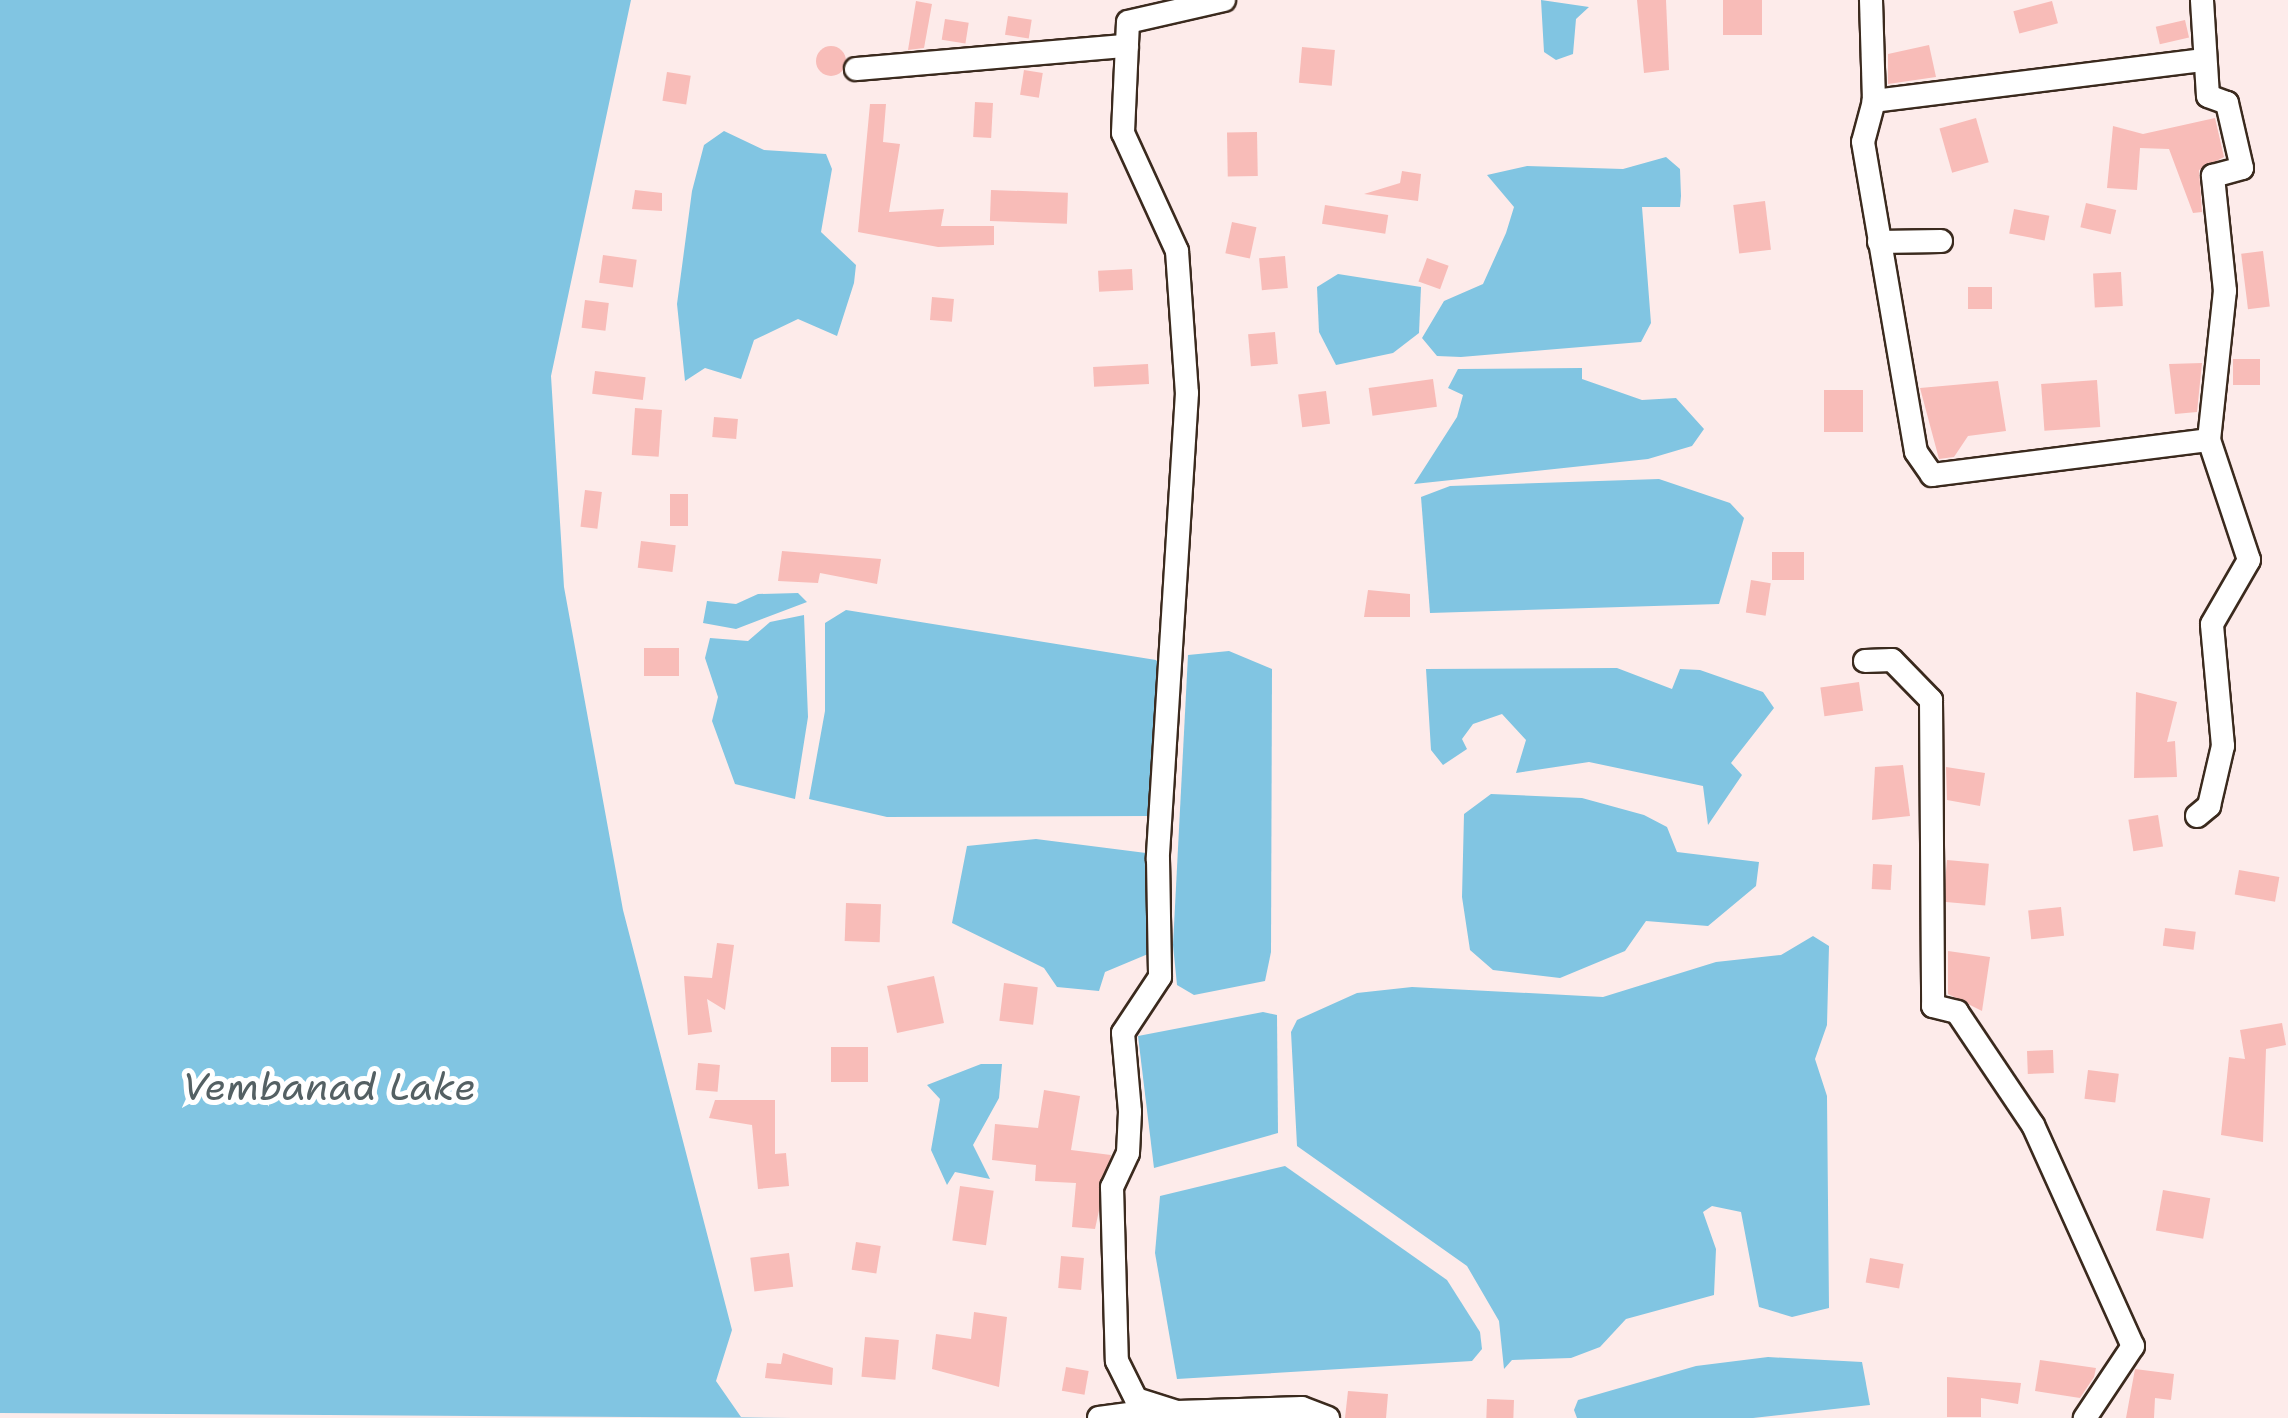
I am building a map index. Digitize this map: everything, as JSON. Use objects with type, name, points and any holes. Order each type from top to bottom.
[{"type":"street","points":[[1166,1408],[1136,1399],[1117,1361],[1112,1187],[1128,1153],[1123,1034],[1160,978],[1158,859],[1188,392],[1177,251],[1124,133],[1127,46],[1128,22],[1224,0]]},
{"type":"street","points":[[1871,0],[1874,102],[1862,142],[1916,452],[1932,475],[2209,440]]},
{"type":"street","points":[[2197,816],[2210,806],[2223,746],[2212,624],[2250,560],[2209,440],[2225,292],[2213,176],[2242,168],[2226,103],[2208,96],[2202,0]]},
{"type":"street","points":[[856,69],[1127,46]]},
{"type":"street","points":[[1874,102],[2203,60]]},
{"type":"street","points":[[1880,242],[1941,242]]},
{"type":"street","points":[[1865,661],[1892,660],[1931,700],[1933,1006],[1957,1012],[2033,1125],[2134,1346],[2084,1418]]},
{"type":"street","points":[[1099,1418],[1166,1408],[1302,1408],[1328,1418]]},
{"type":"water","name":"Vembanad Lake","points":[[0,0],[631,0],[551,376],[564,587],[623,910],[732,1330],[716,1381],[741,1417],[794,1418],[0,1413]]},
{"type":"water","points":[[1541,0],[1589,7],[1576,19],[1573,54],[1556,60],[1544,52]]},
{"type":"water","points":[[724,131],[764,150],[826,154],[832,169],[821,232],[856,265],[854,283],[837,336],[798,319],[754,340],[741,379],[705,368],[685,381],[677,304],[692,191],[704,145]]},
{"type":"water","points":[[1666,157],[1680,169],[1680,207],[1642,207],[1651,323],[1641,342],[1461,357],[1437,356],[1422,338],[1444,301],[1483,284],[1506,233],[1514,207],[1487,175],[1527,166],[1623,169]]},
{"type":"water","points":[[1338,274],[1421,287],[1419,333],[1393,353],[1336,365],[1319,332],[1317,287]]},
{"type":"water","points":[[1582,368],[1582,379],[1642,400],[1676,398],[1704,429],[1692,446],[1648,459],[1414,484],[1457,417],[1463,395],[1448,388],[1458,369]]},
{"type":"water","points":[[1659,479],[1730,503],[1744,518],[1719,604],[1430,613],[1421,497],[1450,486]]},
{"type":"water","points":[[798,593],[807,602],[736,629],[703,623],[707,601],[736,604],[758,594]]},
{"type":"water","points":[[846,610],[1156,660],[1165,673],[1149,816],[887,817],[809,799],[825,711],[825,623]]},
{"type":"water","points":[[804,615],[808,717],[795,799],[735,784],[712,721],[718,697],[705,658],[710,638],[748,641],[770,622]]},
{"type":"water","points":[[1229,651],[1272,669],[1271,952],[1265,981],[1194,995],[1177,985],[1173,945],[1188,655]]},
{"type":"water","points":[[1617,668],[1672,689],[1680,669],[1700,670],[1763,692],[1774,708],[1731,763],[1742,775],[1708,825],[1703,786],[1589,762],[1516,773],[1526,740],[1502,714],[1473,724],[1462,739],[1467,749],[1443,765],[1431,750],[1426,669]]},
{"type":"water","points":[[1491,794],[1582,798],[1644,815],[1667,827],[1677,852],[1759,862],[1756,886],[1708,926],[1646,921],[1625,951],[1560,978],[1493,970],[1470,950],[1462,897],[1464,814]]},
{"type":"water","points":[[1036,839],[1146,853],[1148,954],[1105,972],[1099,991],[1057,987],[1044,968],[952,923],[967,846]]},
{"type":"water","points":[[1813,936],[1829,946],[1827,1025],[1815,1059],[1827,1096],[1829,1308],[1792,1317],[1759,1307],[1741,1212],[1712,1206],[1703,1212],[1716,1249],[1714,1295],[1626,1319],[1600,1347],[1571,1358],[1512,1360],[1504,1369],[1499,1321],[1467,1266],[1297,1146],[1291,1032],[1297,1020],[1357,993],[1412,987],[1603,997],[1716,962],[1781,955]]},
{"type":"water","points":[[1263,1012],[1277,1015],[1278,1133],[1154,1168],[1138,1036]]},
{"type":"water","points":[[981,1064],[1002,1064],[999,1098],[973,1145],[990,1179],[955,1172],[947,1185],[931,1150],[940,1099],[927,1085]]},
{"type":"water","points":[[1285,1166],[1447,1280],[1480,1332],[1482,1349],[1472,1361],[1177,1379],[1155,1253],[1160,1196]]},
{"type":"water","points":[[1768,1357],[1862,1362],[1870,1405],[1753,1418],[1577,1418],[1574,1410],[1578,1400],[1696,1366]]},
{"type":"building","points":[[1637,0],[1666,0],[1669,70],[1644,73]]},
{"type":"building","points":[[1723,0],[1762,0],[1762,35],[1723,35]]},
{"type":"building","points":[[916,1],[932,4],[924,48],[908,50]]},
{"type":"building","points":[[2052,1],[2058,23],[2019,34],[2013,11]]},
{"type":"building","points":[[1008,16],[1032,20],[1029,39],[1005,35]]},
{"type":"building","points":[[945,19],[969,23],[965,43],[942,40]]},
{"type":"building","points":[[2185,20],[2189,38],[2160,44],[2156,27]]},
{"type":"building","points":[[1929,45],[1936,77],[1888,84],[1888,54]]},
{"type":"building","points":[[831,46],[845,55],[846,61],[837,75],[831,76],[817,67],[816,61],[825,47]]},
{"type":"building","points":[[1302,47],[1335,50],[1332,86],[1299,83]]},
{"type":"building","points":[[1024,70],[1043,73],[1039,98],[1020,95]]},
{"type":"building","points":[[667,72],[691,76],[686,104],[662,101]]},
{"type":"building","points":[[975,102],[993,103],[991,138],[973,137]]},
{"type":"building","points":[[870,104],[886,104],[883,142],[900,144],[889,212],[944,209],[941,226],[994,226],[994,245],[938,247],[858,232]]},
{"type":"building","points":[[1976,118],[1989,162],[1952,173],[1939,128]]},
{"type":"building","points":[[2215,118],[2224,157],[2199,170],[2202,212],[2193,213],[2169,149],[2140,148],[2137,190],[2107,188],[2113,126],[2143,134]]},
{"type":"building","points":[[1257,132],[1258,176],[1228,177],[1227,133]]},
{"type":"building","points":[[1402,171],[1421,174],[1418,201],[1364,194],[1400,183]]},
{"type":"building","points":[[635,190],[662,193],[662,211],[632,209]]},
{"type":"building","points":[[991,190],[1068,193],[1067,224],[990,221]]},
{"type":"building","points":[[1765,201],[1771,250],[1739,254],[1733,205]]},
{"type":"building","points":[[2086,203],[2116,210],[2111,234],[2080,227]]},
{"type":"building","points":[[1325,205],[1388,215],[1385,234],[1322,224]]},
{"type":"building","points":[[2014,209],[2049,216],[2045,240],[2009,234]]},
{"type":"building","points":[[1232,222],[1256,227],[1250,258],[1225,253]]},
{"type":"building","points":[[2263,251],[2270,307],[2248,309],[2241,254]]},
{"type":"building","points":[[603,255],[637,260],[633,287],[599,283]]},
{"type":"building","points":[[1285,256],[1288,288],[1262,290],[1259,258]]},
{"type":"building","points":[[1427,258],[1449,266],[1440,289],[1418,281]]},
{"type":"building","points":[[1132,269],[1133,290],[1099,292],[1098,271]]},
{"type":"building","points":[[2121,272],[2123,306],[2095,307],[2093,273]]},
{"type":"building","points":[[1968,287],[1992,287],[1992,309],[1968,309]]},
{"type":"building","points":[[932,297],[954,299],[952,322],[930,320]]},
{"type":"building","points":[[585,300],[609,303],[605,331],[582,328]]},
{"type":"building","points":[[1275,332],[1278,364],[1251,366],[1248,334]]},
{"type":"building","points":[[2233,359],[2260,359],[2260,385],[2233,385]]},
{"type":"building","points":[[2202,363],[2197,412],[2175,414],[2169,364]]},
{"type":"building","points":[[1148,364],[1149,384],[1094,387],[1093,367]]},
{"type":"building","points":[[595,371],[646,377],[643,400],[592,394]]},
{"type":"building","points":[[1433,379],[1437,407],[1373,416],[1369,388]]},
{"type":"building","points":[[2097,380],[2100,427],[2044,431],[2041,384]]},
{"type":"building","points":[[1998,381],[2006,431],[1968,436],[1954,457],[1939,459],[1920,388]]},
{"type":"building","points":[[1824,390],[1863,390],[1863,432],[1824,432]]},
{"type":"building","points":[[1326,391],[1330,424],[1302,427],[1298,394]]},
{"type":"building","points":[[635,408],[662,410],[659,457],[632,455]]},
{"type":"building","points":[[714,417],[738,419],[736,439],[712,437]]},
{"type":"building","points":[[585,490],[602,492],[597,529],[580,527]]},
{"type":"building","points":[[670,494],[688,494],[688,526],[670,526]]},
{"type":"building","points":[[641,541],[676,545],[672,572],[638,568]]},
{"type":"building","points":[[782,551],[881,559],[877,584],[820,573],[818,583],[778,581]]},
{"type":"building","points":[[1772,552],[1804,552],[1804,580],[1772,580]]},
{"type":"building","points":[[1751,580],[1771,583],[1766,616],[1746,613]]},
{"type":"building","points":[[1368,590],[1410,594],[1410,617],[1364,617]]},
{"type":"building","points":[[644,648],[679,648],[679,676],[644,676]]},
{"type":"building","points":[[1859,682],[1863,711],[1824,716],[1820,687]]},
{"type":"building","points":[[2136,692],[2177,702],[2167,742],[2175,741],[2177,777],[2134,778]]},
{"type":"building","points":[[1903,765],[1910,816],[1872,820],[1875,767]]},
{"type":"building","points":[[1946,767],[1985,773],[1980,806],[1947,800]]},
{"type":"building","points":[[2158,815],[2163,847],[2133,851],[2128,820]]},
{"type":"building","points":[[1947,860],[1989,864],[1985,906],[1943,902]]},
{"type":"building","points":[[1873,864],[1892,865],[1891,890],[1872,889]]},
{"type":"building","points":[[2239,870],[2279,877],[2275,902],[2235,895]]},
{"type":"building","points":[[846,903],[881,904],[880,942],[845,941]]},
{"type":"building","points":[[2061,907],[2064,936],[2031,939],[2028,910]]},
{"type":"building","points":[[2165,928],[2196,932],[2194,950],[2163,946]]},
{"type":"building","points":[[717,943],[734,945],[725,1010],[707,999],[712,1032],[688,1035],[684,976],[712,978]]},
{"type":"building","points":[[1948,951],[1990,957],[1982,1011],[1948,994]]},
{"type":"building","points":[[934,976],[944,1023],[897,1033],[887,986]]},
{"type":"building","points":[[1004,983],[1038,987],[1033,1025],[999,1021]]},
{"type":"building","points":[[2282,1023],[2286,1045],[2266,1049],[2263,1142],[2221,1135],[2229,1057],[2245,1059],[2240,1030]]},
{"type":"building","points":[[831,1047],[868,1047],[868,1082],[831,1082]]},
{"type":"building","points":[[2053,1050],[2054,1073],[2028,1074],[2027,1051]]},
{"type":"building","points":[[698,1063],[720,1065],[718,1092],[696,1090]]},
{"type":"building","points":[[2088,1070],[2119,1074],[2115,1103],[2084,1099]]},
{"type":"building","points":[[1044,1090],[1080,1096],[1071,1150],[1111,1155],[1095,1229],[1072,1227],[1076,1183],[1035,1181],[1036,1165],[992,1160],[995,1124],[1038,1128]]},
{"type":"building","points":[[715,1100],[775,1100],[775,1154],[786,1153],[789,1186],[758,1189],[752,1125],[709,1118]]},
{"type":"building","points":[[960,1186],[994,1191],[986,1245],[952,1240]]},
{"type":"building","points":[[2163,1190],[2210,1198],[2203,1239],[2156,1230]]},
{"type":"building","points":[[856,1242],[881,1246],[876,1274],[852,1270]]},
{"type":"building","points":[[789,1253],[793,1287],[754,1291],[750,1258]]},
{"type":"building","points":[[1061,1256],[1084,1258],[1081,1290],[1058,1288]]},
{"type":"building","points":[[1870,1258],[1903,1264],[1899,1289],[1866,1283]]},
{"type":"building","points":[[974,1312],[1007,1317],[999,1387],[932,1369],[936,1334],[971,1339]]},
{"type":"building","points":[[865,1337],[899,1340],[895,1380],[862,1377]]},
{"type":"building","points":[[783,1353],[833,1368],[832,1385],[765,1378],[767,1363],[781,1364]]},
{"type":"building","points":[[2040,1360],[2096,1368],[2094,1377],[2080,1398],[2035,1391]]},
{"type":"building","points":[[1066,1367],[1089,1371],[1084,1395],[1062,1391]]},
{"type":"building","points":[[2135,1369],[2174,1374],[2171,1400],[2155,1398],[2154,1418],[2126,1418]]},
{"type":"building","points":[[1947,1377],[2021,1383],[2018,1404],[1981,1398],[1981,1417],[1947,1417]]},
{"type":"building","points":[[1348,1391],[1388,1394],[1386,1418],[1345,1418]]},
{"type":"building","points":[[1487,1399],[1514,1400],[1513,1418],[1486,1418]]}]
